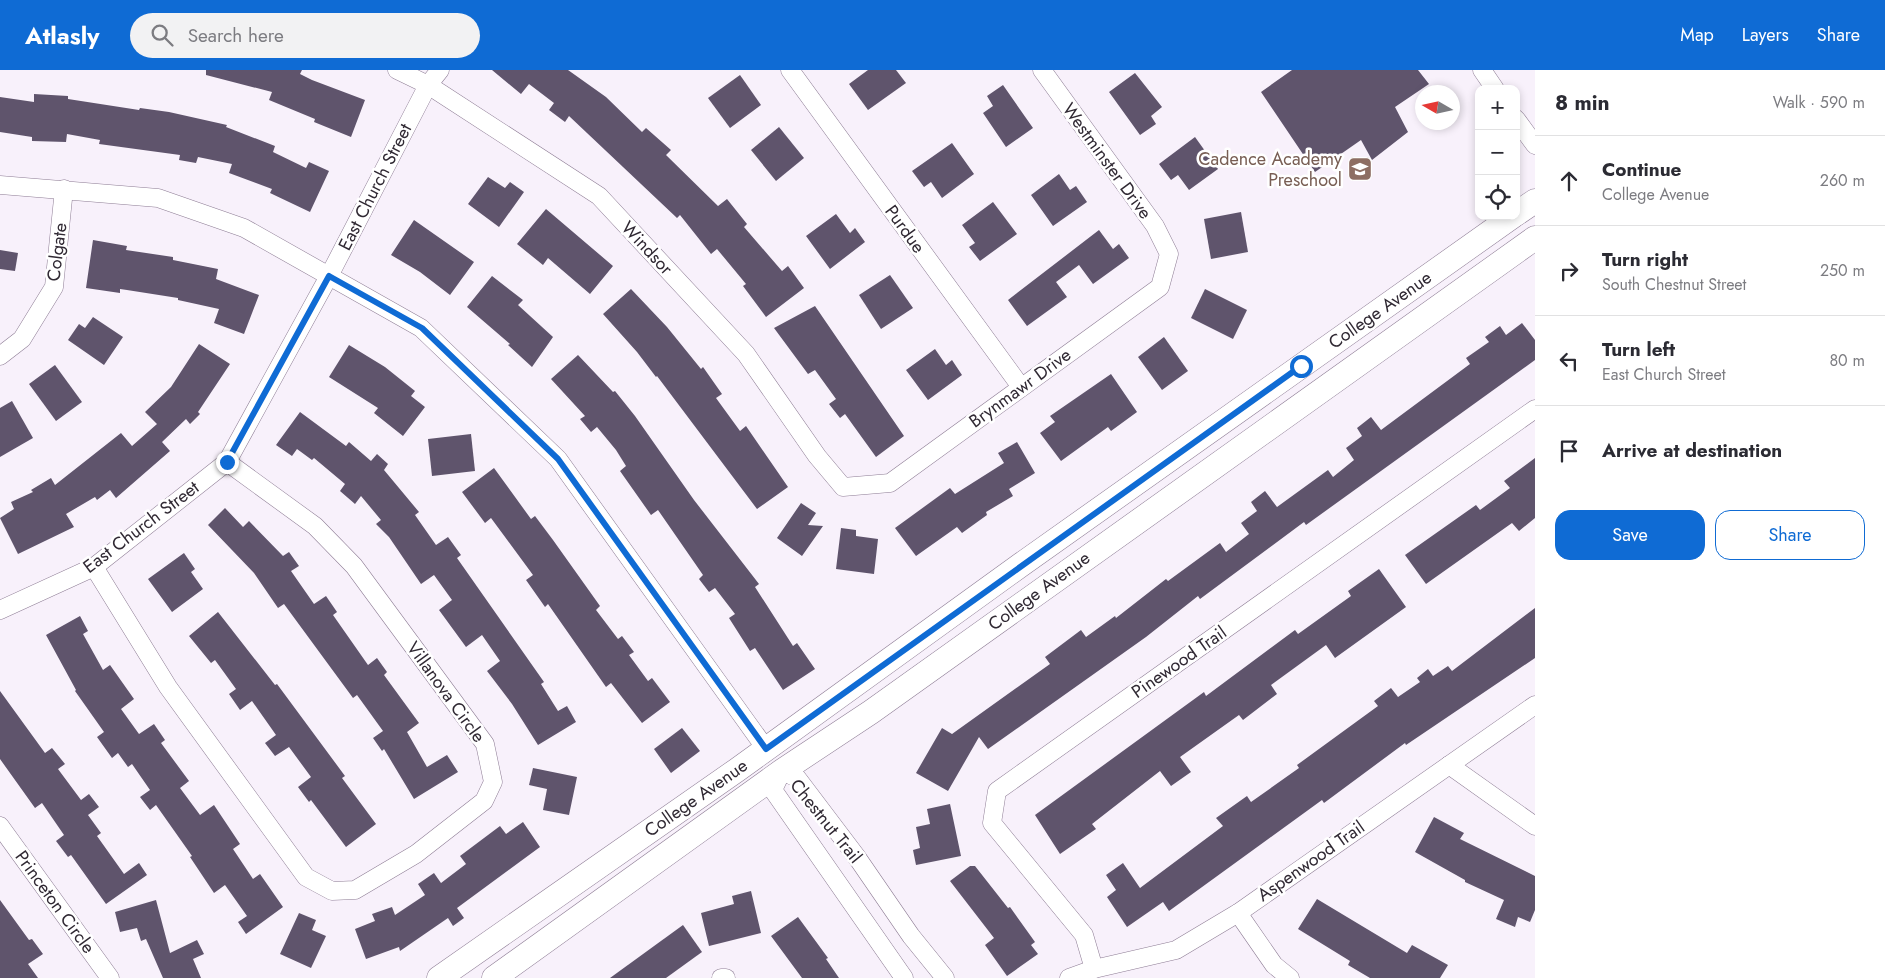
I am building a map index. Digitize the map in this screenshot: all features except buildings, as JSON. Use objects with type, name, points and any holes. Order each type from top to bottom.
[{"type":"main road","name":"College Avenue","points":[[1520,212],[1535,201]]},
{"type":"main road","name":"College Avenue","points":[[439,978],[766,749],[1014,570],[1508,220]]},
{"type":"main road","name":"College Avenue","points":[[494,978],[782,771],[871,712],[1535,238]]},
{"type":"main road","points":[[766,749],[782,771]]},
{"type":"street","name":"Windsor","points":[[396,70],[428,85],[599,196],[746,354],[817,456],[843,487]]},
{"type":"street","name":"East Church Street","points":[[0,610],[94,567],[227,462],[329,276],[428,85],[440,70]]},
{"type":"street","name":"Purdue","points":[[790,70],[1021,387]]},
{"type":"street","name":"Westminster Drive","points":[[1042,70],[1155,226],[1170,254]]},
{"type":"street","points":[[1482,70],[1492,85]]},
{"type":"street","points":[[1520,124],[1535,145]]},
{"type":"street","points":[[0,185],[158,198],[244,228],[422,328],[558,459],[766,749]]},
{"type":"street","name":"Colgate","points":[[0,356],[22,339],[54,287],[64,189]]},
{"type":"street","name":"Brynmawr Drive","points":[[843,487],[890,483],[1160,287],[1170,254]]},
{"type":"street","name":"Pinewood Trail","points":[[1094,968],[1084,935],[992,823],[997,791],[1535,409]]},
{"type":"street","name":"Villanova Circle","points":[[94,567],[168,687],[306,878],[332,891],[355,890],[416,854],[439,837],[484,801],[493,782],[485,744],[354,566],[315,526],[227,462]]},
{"type":"street","name":"Aspenwood Trail","points":[[1069,978],[1094,968],[1176,950],[1238,913],[1535,705]]},
{"type":"street","points":[[1449,765],[1535,826]]},
{"type":"street","name":"Chestnut Trail","points":[[904,978],[773,790],[782,771],[797,778],[856,856],[911,936],[945,978]]},
{"type":"street","name":"Princeton Circle","points":[[0,826],[110,978]]},
{"type":"street","points":[[1238,913],[1274,965],[1290,978]]},
{"type":"street","points":[[721,978],[726,978]]},
{"type":"place","name":"Cadence Academy Preschool","points":[[1360,169]]},
{"type":"route","points":[[227,462],[329,276],[422,328],[558,459],[766,749],[1301,366]]}]
